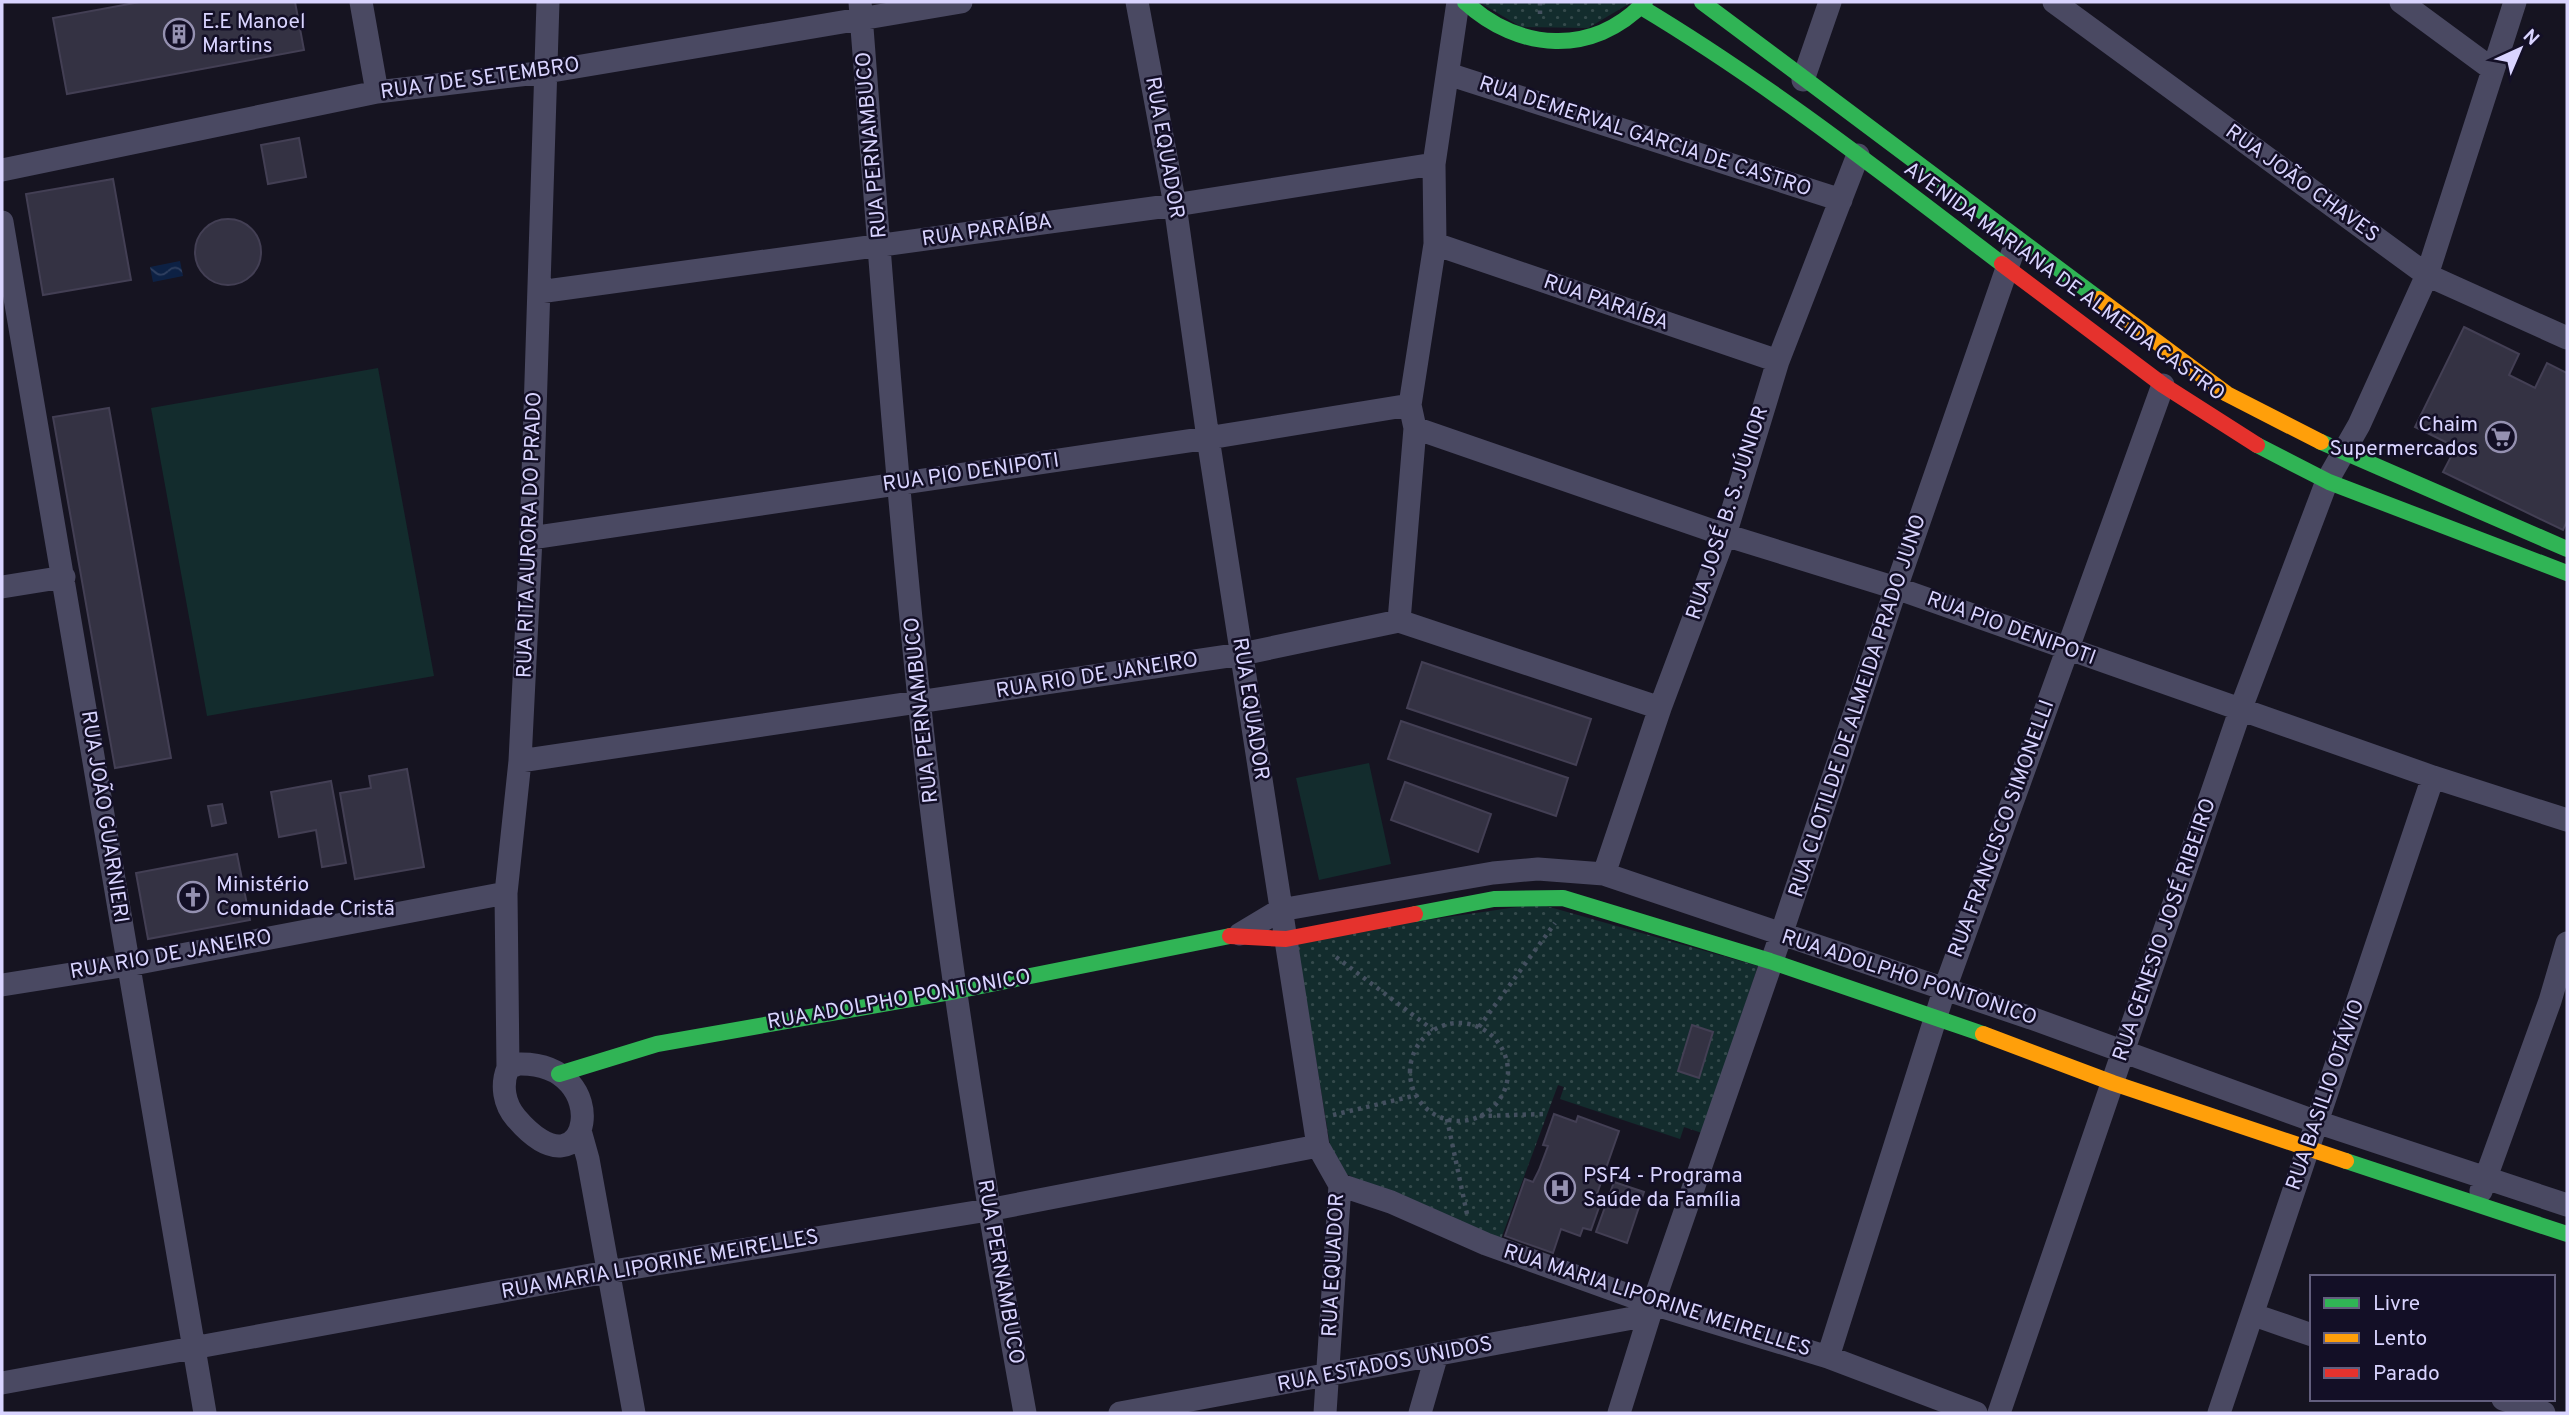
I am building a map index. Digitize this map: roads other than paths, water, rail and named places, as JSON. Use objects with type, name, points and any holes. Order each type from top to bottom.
[{"type":"main road","points":[[1465,2],[1483,19],[1513,35],[1546,42],[1579,40],[1610,29],[1643,5]]},
{"type":"main road","name":"AVENIDA MARIANA DE ALMEIDA CASTRO","points":[[1702,2],[1710,11],[2227,394],[2272,420],[2567,549]]},
{"type":"main road","name":"AVENIDA MARIANA DE ALMEIDA CASTRO","points":[[1643,5],[1857,155],[2163,385],[2236,432],[2327,481],[2517,550],[2567,573]]},
{"type":"main road","name":"RUA ADOLPHO PONTONICO","points":[[559,1073],[657,1044],[956,991],[1240,934],[1286,939],[1494,898],[1563,898],[1770,961],[1936,1020],[2020,1046],[2113,1083],[2567,1234]]},
{"type":"street","points":[[361,2],[377,92]]},
{"type":"street","name":"RUA RITA AURORA DO PRADO","points":[[508,1068],[506,893],[520,761],[531,538],[548,2]]},
{"type":"street","name":"RUA 7 DE SETEMBRO","points":[[2,170],[377,92],[546,72],[861,10],[961,2]]},
{"type":"street","name":"RUA EQUADOR","points":[[1137,2],[1175,205],[1208,438],[1318,1146],[1340,1185],[1325,1413]]},
{"type":"street","points":[[1458,2],[1434,164],[1435,244],[1410,405],[1415,428],[1399,621],[1660,708]]},
{"type":"street","points":[[1803,80],[1830,2]]},
{"type":"street","name":"RUA JOÃO CHAVES","points":[[2054,2],[2427,275],[2567,338]]},
{"type":"street","points":[[2401,2],[2492,69]]},
{"type":"street","name":"RUA GENESIO JOSÉ RIBEIRO","points":[[1999,1413],[2241,708],[2327,481],[2345,453],[2427,275],[2515,2]]},
{"type":"street","name":"RUA PERNAMBUCO","points":[[861,10],[899,484],[920,702],[956,991],[988,1210],[1025,1413]]},
{"type":"street","name":"RUA DEMERVAL GARCIA DE CASTRO","points":[[1448,74],[1841,200]]},
{"type":"street","name":"RUA JOSÉ B. S. JÚNIOR","points":[[1604,874],[1660,708],[1725,536],[1777,362],[1857,155]]},
{"type":"street","name":"RUA PARAÍBA","points":[[539,292],[1175,205],[1434,164]]},
{"type":"street","name":"RUA JOÃO GUARNIERI","points":[[2,222],[65,577],[205,1413]]},
{"type":"street","name":"RUA CLOTILDE DE ALMEIDA PRADO JUNO","points":[[1619,1413],[1651,1309],[2018,238]]},
{"type":"street","name":"RUA PARAÍBA","points":[[1435,244],[1777,362]]},
{"type":"street","name":"RUA FRANCISCO SIMONELLI","points":[[1828,1357],[1944,991],[2163,385]]},
{"type":"street","name":"RUA PIO DENIPOTI","points":[[531,538],[1208,438],[1410,405]]},
{"type":"street","name":"RUA PIO DENIPOTI","points":[[1415,428],[1725,536],[1896,588],[2433,777],[2567,820]]},
{"type":"street","points":[[2,587],[65,577]]},
{"type":"street","name":"RUA RIO DE JANEIRO","points":[[520,761],[1242,654],[1399,621]]},
{"type":"street","name":"RUA BASILIO OTÁVIO","points":[[2219,1413],[2433,777]]},
{"type":"street","name":"RUA ADOLPHO PONTONICO","points":[[1240,934],[1280,910],[1493,873],[1538,869],[1604,874],[1944,991],[2031,1018],[2317,1122],[2567,1205]]},
{"type":"street","name":"RUA RIO DE JANEIRO","points":[[2,985],[128,965],[506,893]]},
{"type":"street","points":[[2477,1204],[2485,1177],[2558,1005],[2567,943]]},
{"type":"street","points":[[2020,1046],[2031,1018]]},
{"type":"street","points":[[581,1134],[573,1143],[561,1145],[540,1139],[526,1130],[510,1112],[503,1078],[508,1068],[530,1063],[559,1073],[575,1093],[583,1111],[581,1134],[588,1159],[634,1413]]},
{"type":"street","name":"RUA MARIA LIPORINE MEIRELLES","points":[[2,1383],[607,1272],[988,1210],[1318,1146]]},
{"type":"street","name":"RUA MARIA LIPORINE MEIRELLES","points":[[1340,1185],[1391,1202],[1486,1244],[1651,1309],[1828,1357],[1976,1413]]},
{"type":"street","name":"RUA ESTADOS UNIDOS","points":[[1120,1413],[1328,1376],[1651,1309]]},
{"type":"street","points":[[2254,1315],[2310,1334]]},
{"type":"street","points":[[1420,1413],[1437,1354]]},
{"type":"street","points":[[2509,1401],[2544,1413]]},
{"type":"water","points":[[180,261],[183,276],[153,282],[150,267]]},
{"type":"place","name":"E.E Manoel Martins","points":[[179,34]]},
{"type":"place","name":"Chaim Supermercados","points":[[2501,437]]},
{"type":"place","name":"Ministério Comunidade Cristã","points":[[193,897]]},
{"type":"place","name":"PSF4 - Programa Saúde da Família","points":[[1560,1188]]}]
